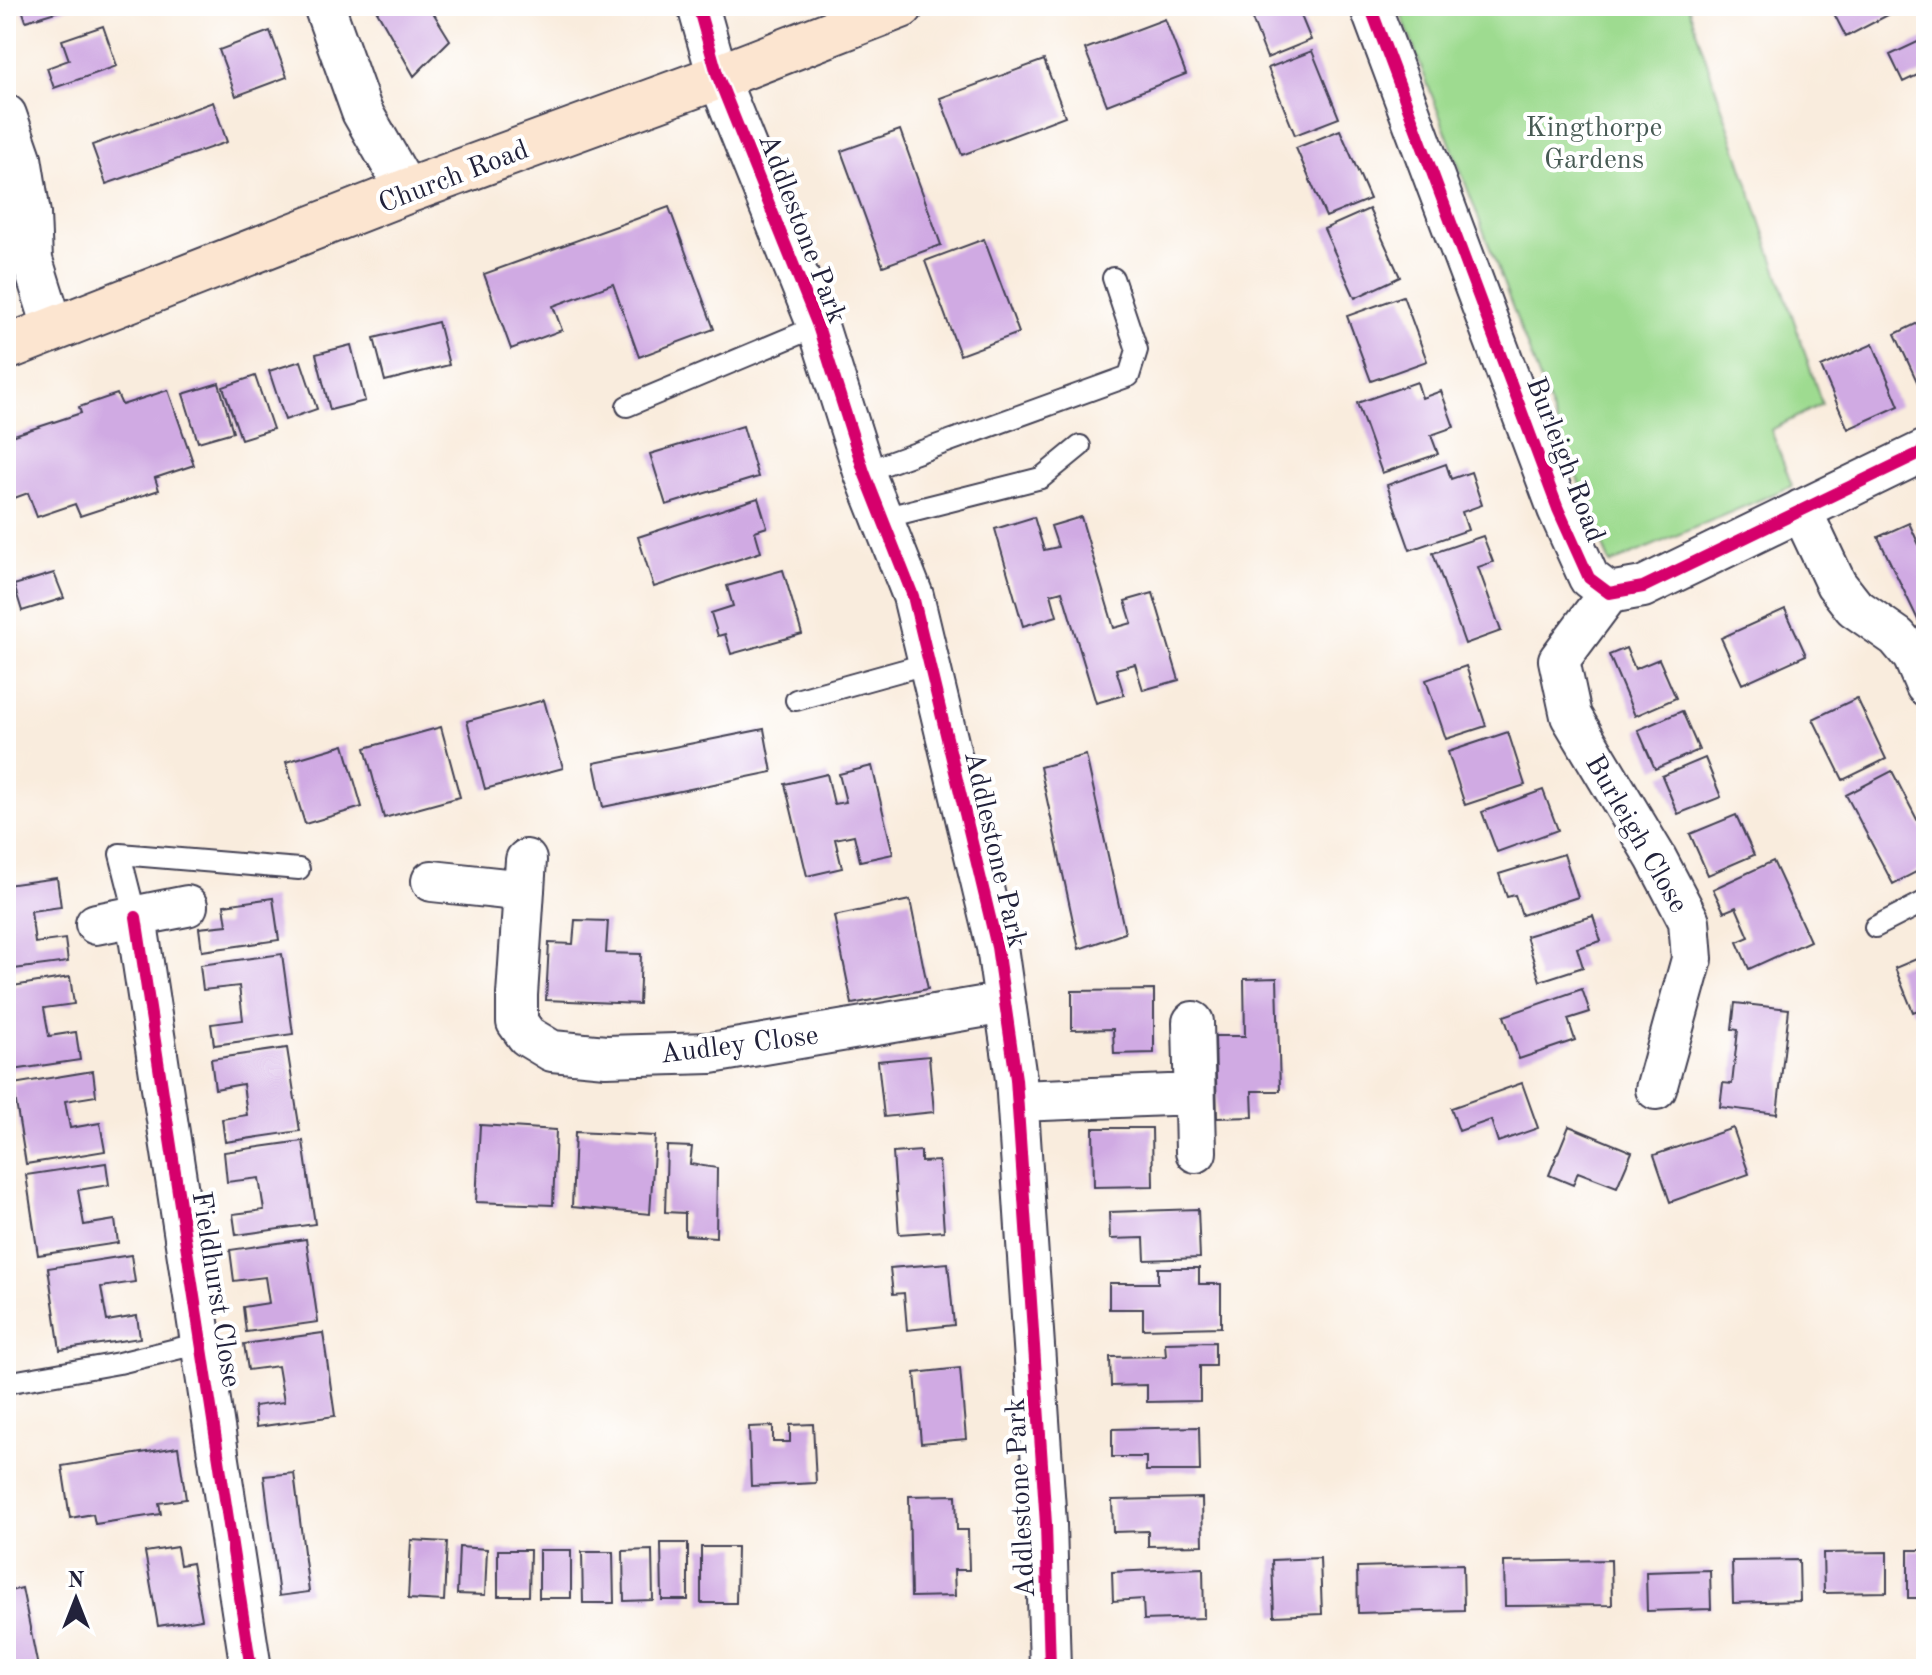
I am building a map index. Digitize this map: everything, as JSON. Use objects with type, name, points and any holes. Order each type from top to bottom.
[{"type":"main road","name":"Church Road","points":[[6,348],[407,191],[901,6]]},
{"type":"street","points":[[324,6],[362,112],[407,191]]},
{"type":"street","name":"Addlestone Park","points":[[698,6],[718,77],[818,326],[864,472],[913,596],[997,947],[1018,1101],[1046,1524],[1050,1669]]},
{"type":"street","name":"Burleigh Road","points":[[1370,6],[1558,509],[1589,578],[1609,593]]},
{"type":"street","points":[[6,115],[21,158],[30,214],[18,249],[32,260],[54,330]]},
{"type":"street","points":[[1609,593],[1643,587],[1926,450]]},
{"type":"street","points":[[1801,510],[1836,584],[1854,607],[1897,637],[1913,656],[1926,686]]},
{"type":"street","name":"Burleigh Close","points":[[1609,593],[1559,660],[1571,716],[1656,858],[1689,921],[1692,959],[1656,1089]]},
{"type":"street","name":"Audley Close","points":[[432,881],[525,876],[517,1022],[527,1036],[552,1051],[606,1056],[711,1053],[1005,1003]]},
{"type":"street","points":[[96,924],[187,906]]},
{"type":"street","name":"Fieldhurst Close","points":[[136,917],[251,1669]]},
{"type":"street","points":[[1193,1022],[1196,1152]]},
{"type":"street","points":[[1018,1101],[1194,1094]]},
{"type":"lane","points":[[864,472],[1129,376],[1137,350],[1113,278]]},
{"type":"lane","points":[[627,406],[818,326]]},
{"type":"lane","points":[[883,518],[1041,478],[1080,446]]},
{"type":"lane","points":[[796,700],[929,663]]},
{"type":"lane","points":[[136,917],[120,854],[299,869]]},
{"type":"lane","points":[[1875,927],[1926,901]]},
{"type":"lane","points":[[6,1383],[119,1363],[201,1343]]},
{"type":"green space","name":"Kingthorpe Gardens","points":[[1398,6],[1688,6],[1822,404],[1771,430],[1792,486],[1610,564]]},
{"type":"building","points":[[21,6],[72,6],[72,7],[26,21]]},
{"type":"building","points":[[374,6],[429,6],[450,40],[414,76]]},
{"type":"building","points":[[1247,6],[1297,6],[1311,40],[1267,58]]},
{"type":"building","points":[[1830,6],[1905,6],[1846,37]]},
{"type":"building","points":[[1165,19],[1186,74],[1107,105],[1085,49]]},
{"type":"building","points":[[103,26],[117,66],[54,88],[47,68],[69,60],[62,40]]},
{"type":"building","points":[[270,31],[287,77],[236,96],[219,50]]},
{"type":"building","points":[[1926,38],[1926,71],[1903,82],[1890,55]]},
{"type":"building","points":[[1312,51],[1339,118],[1295,135],[1268,68]]},
{"type":"building","points":[[1044,60],[1065,116],[962,155],[940,98]]},
{"type":"building","points":[[213,102],[227,142],[106,184],[92,145]]},
{"type":"building","points":[[900,130],[941,245],[883,266],[841,151]]},
{"type":"building","points":[[1340,130],[1370,199],[1326,217],[1296,148]]},
{"type":"building","points":[[669,207],[714,329],[639,357],[613,284],[553,306],[562,330],[511,349],[484,274]]},
{"type":"building","points":[[1369,209],[1400,277],[1355,298],[1324,229]]},
{"type":"building","points":[[984,239],[1019,333],[960,355],[925,261]]},
{"type":"building","points":[[1403,296],[1427,361],[1371,381],[1347,316]]},
{"type":"building","points":[[1926,319],[1926,385],[1920,388],[1895,334]]},
{"type":"building","points":[[438,322],[449,365],[385,381],[374,338]]},
{"type":"building","points":[[1873,344],[1899,406],[1848,429],[1821,367]]},
{"type":"building","points":[[351,345],[365,401],[330,410],[316,354]]},
{"type":"building","points":[[301,361],[317,409],[285,420],[269,371]]},
{"type":"building","points":[[255,376],[273,429],[241,439],[223,387]]},
{"type":"building","points":[[1417,382],[1422,398],[1441,391],[1454,427],[1431,435],[1438,454],[1382,473],[1357,403]]},
{"type":"building","points":[[219,383],[233,432],[198,442],[183,394]]},
{"type":"building","points":[[168,390],[194,465],[155,478],[159,490],[80,516],[75,504],[37,517],[28,493],[6,501],[6,430],[9,429],[11,436],[81,413],[79,407],[117,394],[122,405]]},
{"type":"building","points":[[743,426],[758,477],[666,505],[650,454]]},
{"type":"building","points":[[1446,464],[1451,479],[1471,472],[1482,505],[1462,512],[1468,530],[1410,550],[1387,485]]},
{"type":"building","points":[[758,498],[767,527],[755,531],[761,552],[654,587],[638,537]]},
{"type":"building","points":[[1034,517],[1044,550],[1058,547],[1051,526],[1081,517],[1114,628],[1132,623],[1125,601],[1153,593],[1179,680],[1143,690],[1135,664],[1116,669],[1124,695],[1096,703],[1062,591],[1051,594],[1057,616],[1023,626],[995,529]]},
{"type":"building","points":[[1909,523],[1926,560],[1926,616],[1918,620],[1878,537]]},
{"type":"building","points":[[1483,536],[1493,562],[1478,567],[1501,631],[1465,644],[1433,553]]},
{"type":"building","points":[[783,570],[802,634],[731,654],[725,634],[718,636],[711,613],[733,606],[727,586]]},
{"type":"building","points":[[54,573],[64,598],[22,611],[14,585]]},
{"type":"building","points":[[1785,609],[1806,655],[1742,684],[1721,638]]},
{"type":"building","points":[[1626,648],[1635,669],[1659,659],[1676,698],[1635,716],[1609,655]]},
{"type":"building","points":[[1466,666],[1486,726],[1446,739],[1426,680]]},
{"type":"building","points":[[1857,698],[1886,759],[1843,780],[1813,719]]},
{"type":"building","points":[[544,700],[563,768],[485,789],[467,721]]},
{"type":"building","points":[[1682,711],[1699,750],[1655,769],[1638,730]]},
{"type":"building","points":[[441,727],[460,797],[384,818],[365,748]]},
{"type":"building","points":[[764,729],[772,772],[603,807],[594,763]]},
{"type":"building","points":[[1508,732],[1525,785],[1465,805],[1448,752]]},
{"type":"building","points":[[344,745],[362,807],[305,824],[286,762]]},
{"type":"building","points":[[1086,755],[1125,933],[1079,949],[1040,767]]},
{"type":"building","points":[[1705,758],[1721,797],[1678,814],[1662,776]]},
{"type":"building","points":[[872,766],[893,854],[860,861],[854,835],[835,839],[842,868],[807,876],[785,784],[827,774],[834,804],[846,802],[839,774]]},
{"type":"building","points":[[1892,771],[1926,837],[1926,867],[1893,884],[1846,795]]},
{"type":"building","points":[[1543,790],[1558,830],[1497,852],[1482,812]]},
{"type":"building","points":[[1736,815],[1754,855],[1708,875],[1690,834]]},
{"type":"building","points":[[1564,854],[1578,897],[1522,915],[1515,895],[1507,897],[1499,874]]},
{"type":"building","points":[[1773,861],[1810,941],[1749,969],[1737,942],[1749,937],[1736,907],[1724,912],[1713,889]]},
{"type":"building","points":[[57,878],[61,907],[31,911],[35,943],[65,939],[68,962],[6,970],[6,885]]},
{"type":"building","points":[[273,898],[279,940],[202,951],[199,928],[227,925],[224,905]]},
{"type":"building","points":[[910,900],[928,989],[852,1004],[834,916]]},
{"type":"building","points":[[1593,916],[1601,941],[1577,948],[1583,967],[1540,981],[1526,936]]},
{"type":"building","points":[[575,920],[608,921],[606,953],[641,954],[639,1004],[546,1000],[549,943],[573,944]]},
{"type":"building","points":[[282,954],[293,1034],[214,1045],[211,1024],[243,1020],[239,986],[203,990],[200,965]]},
{"type":"building","points":[[1926,955],[1926,1007],[1913,1012],[1895,968]]},
{"type":"building","points":[[70,977],[74,1004],[44,1008],[49,1036],[76,1032],[80,1060],[6,1071],[6,987]]},
{"type":"building","points":[[1277,978],[1280,1091],[1252,1091],[1253,1117],[1217,1118],[1215,1036],[1245,1036],[1244,979]]},
{"type":"building","points":[[1582,989],[1590,1012],[1568,1019],[1575,1040],[1519,1059],[1504,1016]]},
{"type":"building","points":[[1154,990],[1154,1053],[1114,1054],[1113,1029],[1072,1030],[1072,991]]},
{"type":"building","points":[[1735,1003],[1789,1009],[1777,1114],[1720,1107],[1723,1083],[1732,1084],[1738,1030],[1732,1029]]},
{"type":"building","points":[[287,1048],[300,1131],[225,1142],[222,1119],[247,1115],[243,1084],[215,1089],[211,1059]]},
{"type":"building","points":[[929,1056],[934,1112],[884,1117],[878,1061]]},
{"type":"building","points":[[93,1071],[96,1096],[65,1101],[70,1128],[100,1123],[105,1151],[26,1164],[13,1084]]},
{"type":"building","points":[[1522,1083],[1538,1128],[1498,1142],[1491,1120],[1459,1131],[1451,1108]]},
{"type":"building","points":[[480,1125],[556,1130],[553,1205],[476,1202]]},
{"type":"building","points":[[1569,1126],[1632,1152],[1617,1187],[1578,1172],[1573,1185],[1549,1175]]},
{"type":"building","points":[[1093,1128],[1152,1128],[1153,1186],[1094,1187]]},
{"type":"building","points":[[1733,1128],[1749,1174],[1670,1202],[1654,1155]]},
{"type":"building","points":[[575,1132],[655,1136],[650,1214],[572,1207]]},
{"type":"building","points":[[303,1141],[315,1224],[236,1235],[233,1214],[264,1210],[259,1178],[227,1182],[224,1152]]},
{"type":"building","points":[[667,1146],[692,1147],[690,1164],[717,1168],[716,1237],[685,1235],[685,1213],[665,1212]]},
{"type":"building","points":[[921,1151],[921,1162],[939,1161],[944,1231],[899,1234],[893,1153]]},
{"type":"building","points":[[106,1163],[109,1185],[78,1190],[84,1225],[115,1220],[118,1243],[38,1255],[26,1175]]},
{"type":"building","points":[[1198,1209],[1200,1258],[1145,1260],[1144,1238],[1110,1239],[1109,1212]]},
{"type":"building","points":[[306,1239],[318,1322],[246,1332],[243,1307],[269,1303],[265,1277],[234,1281],[230,1250]]},
{"type":"building","points":[[131,1255],[135,1282],[101,1287],[107,1321],[137,1316],[140,1338],[60,1350],[48,1268]]},
{"type":"building","points":[[948,1263],[954,1325],[907,1330],[904,1293],[893,1294],[890,1268]]},
{"type":"building","points":[[1158,1268],[1199,1268],[1199,1284],[1221,1284],[1221,1327],[1143,1329],[1143,1309],[1109,1309],[1109,1283],[1158,1283]]},
{"type":"building","points":[[323,1333],[335,1416],[256,1427],[254,1406],[284,1402],[278,1366],[248,1370],[244,1344]]},
{"type":"building","points":[[1215,1342],[1215,1366],[1200,1366],[1200,1401],[1147,1402],[1147,1385],[1111,1386],[1110,1357],[1166,1356],[1165,1343]]},
{"type":"building","points":[[960,1368],[966,1439],[921,1443],[915,1373]]},
{"type":"building","points":[[813,1424],[816,1483],[751,1486],[749,1427],[773,1426],[773,1442],[790,1442],[790,1425]]},
{"type":"building","points":[[1199,1427],[1200,1471],[1146,1471],[1146,1457],[1112,1457],[1112,1429]]},
{"type":"building","points":[[178,1447],[186,1499],[159,1503],[161,1514],[95,1524],[93,1514],[70,1518],[62,1466]]},
{"type":"building","points":[[294,1473],[309,1592],[279,1596],[264,1476]]},
{"type":"building","points":[[956,1495],[957,1530],[968,1530],[969,1570],[954,1570],[955,1596],[911,1597],[909,1496]]},
{"type":"building","points":[[1202,1498],[1203,1545],[1148,1546],[1148,1531],[1113,1532],[1112,1500]]},
{"type":"building","points":[[411,1540],[447,1542],[444,1601],[408,1599]]},
{"type":"building","points":[[661,1543],[688,1543],[688,1600],[662,1600]]},
{"type":"building","points":[[177,1547],[180,1565],[192,1563],[202,1619],[158,1626],[145,1552]]},
{"type":"building","points":[[459,1547],[487,1549],[485,1595],[457,1594]]},
{"type":"building","points":[[701,1547],[737,1547],[736,1603],[701,1603]]},
{"type":"building","points":[[498,1550],[530,1550],[529,1596],[498,1596]]},
{"type":"building","points":[[539,1550],[571,1550],[571,1598],[539,1598]]},
{"type":"building","points":[[652,1550],[653,1600],[624,1601],[623,1551]]},
{"type":"building","points":[[1908,1550],[1926,1550],[1926,1598],[1908,1598]]},
{"type":"building","points":[[582,1552],[613,1552],[614,1603],[583,1603]]},
{"type":"building","points":[[1887,1552],[1887,1592],[1824,1593],[1823,1553]]},
{"type":"building","points":[[1320,1558],[1322,1614],[1274,1616],[1272,1560]]},
{"type":"building","points":[[1611,1560],[1612,1605],[1505,1606],[1504,1562]]},
{"type":"building","points":[[1799,1560],[1800,1601],[1733,1603],[1732,1561]]},
{"type":"building","points":[[1463,1564],[1464,1610],[1358,1613],[1357,1567]]},
{"type":"building","points":[[1203,1568],[1204,1618],[1144,1620],[1143,1599],[1113,1601],[1112,1572]]},
{"type":"building","points":[[1710,1570],[1711,1609],[1647,1611],[1646,1572]]},
{"type":"building","points":[[22,1588],[38,1667],[11,1669],[6,1645],[6,1592]]},
{"type":"cycle path","points":[[698,6],[718,77],[818,326],[864,472],[913,596],[997,947],[1016,1079],[1046,1524],[1050,1669]]},
{"type":"cycle path","points":[[1370,6],[1558,509],[1589,578],[1609,593],[1643,587],[1926,450]]},
{"type":"cycle path","points":[[136,917],[251,1669]]}]
